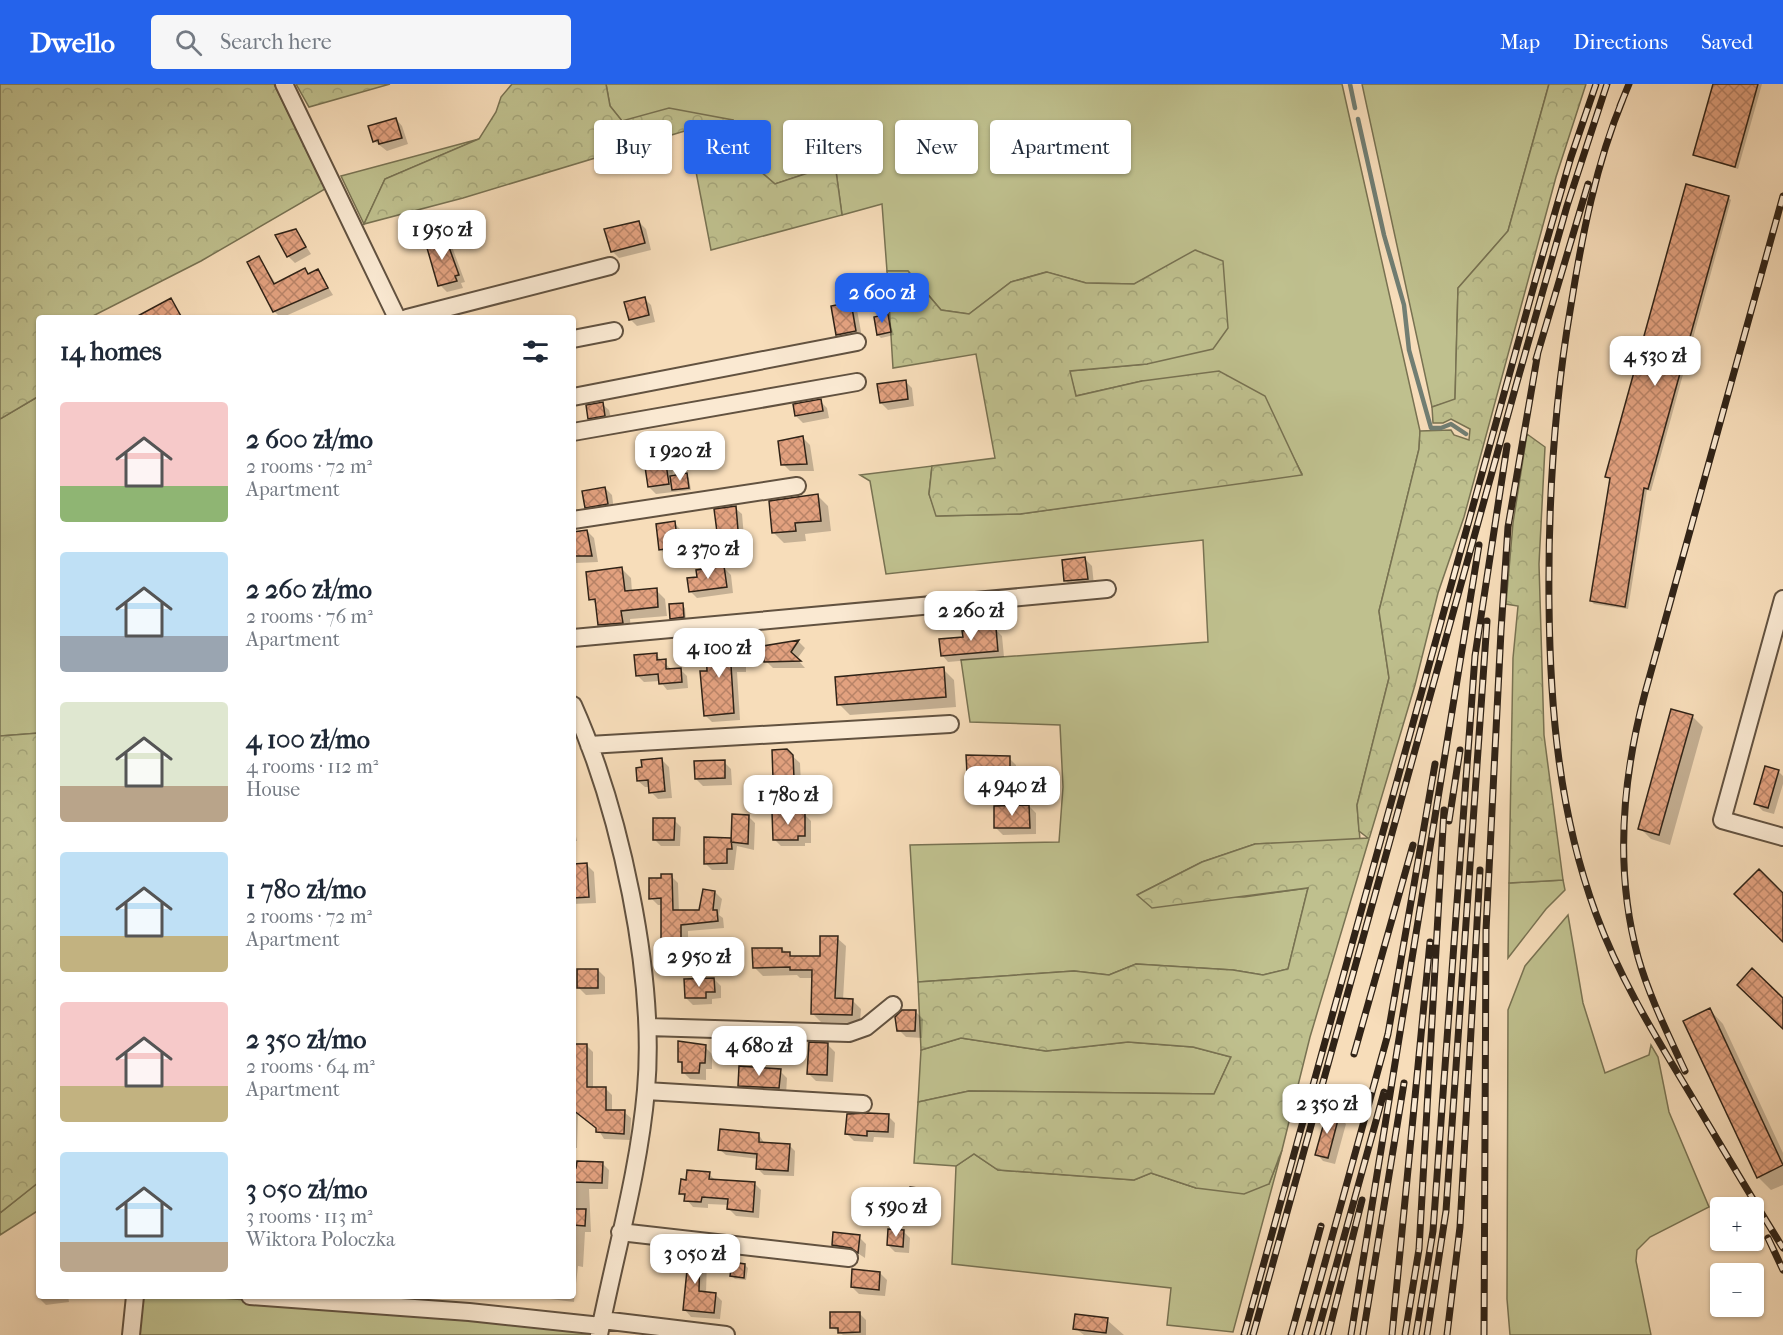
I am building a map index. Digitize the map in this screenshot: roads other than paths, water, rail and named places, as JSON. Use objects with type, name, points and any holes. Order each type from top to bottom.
[{"type":"street","points":[[284,84],[396,315]]},
{"type":"street","points":[[419,315],[610,266]]},
{"type":"street","points":[[576,338],[614,331]]},
{"type":"street","points":[[576,396],[857,342]]},
{"type":"street","points":[[576,431],[857,382]]},
{"type":"street","points":[[576,520],[797,486]]},
{"type":"street","points":[[576,638],[1107,589]]},
{"type":"street","points":[[1783,599],[1722,820],[1783,837]]},
{"type":"street","points":[[576,712],[609,808],[628,887],[642,966],[648,1027],[646,1091],[621,1232],[600,1327]]},
{"type":"street","points":[[589,745],[950,724]]},
{"type":"street","points":[[648,1027],[849,1033],[866,1027],[893,1005]]},
{"type":"street","points":[[646,1091],[863,1104]]},
{"type":"street","points":[[621,1232],[849,1258]]},
{"type":"street","points":[[131,1335],[135,1299]]},
{"type":"street","points":[[291,1299],[469,1312],[600,1327],[726,1335]]},
{"type":"waterway","points":[[1350,84],[1355,108]]},
{"type":"waterway","points":[[1358,119],[1384,235],[1404,305],[1409,350],[1431,428],[1441,428],[1451,424],[1466,434]]},
{"type":"railway","points":[[1244,1335],[1536,278],[1571,157],[1596,84]]},
{"type":"railway","points":[[1253,1335],[1517,382],[1567,206],[1607,84]]},
{"type":"railway","points":[[1620,106],[1629,84]]},
{"type":"railway","points":[[1623,99],[1605,149],[1585,227],[1565,342],[1556,416],[1551,490],[1549,602],[1552,682],[1559,760],[1573,838],[1583,876],[1615,960],[1663,1049],[1783,1248]]},
{"type":"railway","points":[[1536,359],[1588,184]]},
{"type":"railway","points":[[1685,1071],[1648,986],[1630,924],[1624,858],[1626,792],[1645,693],[1783,196]]},
{"type":"railway","points":[[1484,1335],[1486,930],[1501,631],[1508,527],[1538,352]]},
{"type":"railway","points":[[1416,1335],[1433,1231],[1475,656],[1507,446]]},
{"type":"railway","points":[[1351,1335],[1479,545]]},
{"type":"railway","points":[[1427,1335],[1446,1211],[1487,621]]},
{"type":"railway","points":[[1449,821],[1460,750]]},
{"type":"railway","points":[[1305,1335],[1388,1034],[1435,764]]},
{"type":"railway","points":[[1405,1335],[1419,1249],[1444,810]]},
{"type":"railway","points":[[1354,1054],[1413,845]]},
{"type":"railway","points":[[1447,1335],[1460,1227],[1480,870]]},
{"type":"railway","points":[[1392,1335],[1430,942]]},
{"type":"railway","points":[[1363,1335],[1404,1083]]},
{"type":"railway","points":[[1317,1335],[1384,1092]]},
{"type":"railway","points":[[1328,1335],[1362,1200]]},
{"type":"railway","points":[[1291,1335],[1321,1226]]},
{"type":"railway","points":[[1768,1238],[1783,1270]]}]
